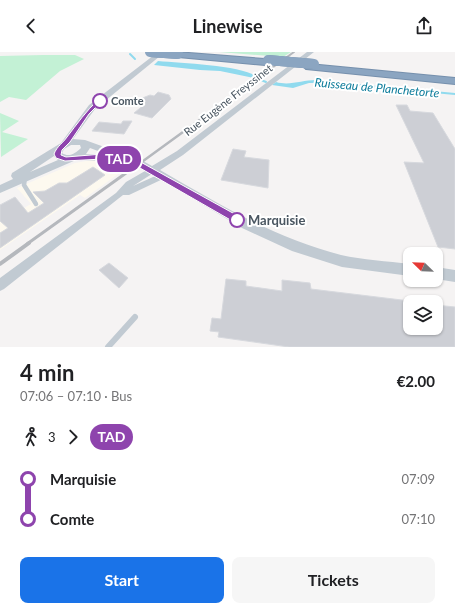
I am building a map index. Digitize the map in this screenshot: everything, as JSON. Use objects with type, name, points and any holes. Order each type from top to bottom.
[{"type":"highway","points":[[150,52],[181,53],[455,77]]},
{"type":"highway","points":[[312,65],[455,81]]},
{"type":"street","points":[[135,162],[103,156],[72,158],[59,156],[57,154],[92,108],[162,52]]},
{"type":"street","points":[[0,188],[24,182],[84,151],[86,148],[80,138],[81,130],[97,107],[165,52]]},
{"type":"street","name":"Rue Eugène Freyssinet","points":[[157,176],[180,153],[311,52]]},
{"type":"street","points":[[0,188],[62,147],[74,142],[83,143],[135,162],[157,176],[246,225],[296,247],[342,261],[403,269]]},
{"type":"street","points":[[0,285],[119,195],[157,176]]},
{"type":"street","points":[[443,274],[455,276]]},
{"type":"lane","points":[[36,204],[24,182],[28,172],[44,161],[44,159]]},
{"type":"lane","points":[[108,347],[135,317]]},
{"type":"shaded area","points":[[92,160],[128,167],[85,198],[80,195],[0,250],[0,222],[31,204],[17,188],[75,163]]},
{"type":"green space","points":[[219,52],[291,52],[283,57]]},
{"type":"green space","points":[[75,55],[84,59],[60,71],[26,100],[9,97],[0,102],[0,56]]},
{"type":"green space","points":[[0,113],[19,121],[2,132],[28,139],[1,157]]},
{"type":"water","points":[[158,61],[223,67],[248,72],[256,76],[254,78],[220,71],[154,65]]},
{"type":"water","points":[[316,80],[455,93],[455,95],[326,83],[309,83],[293,88],[272,85],[276,82],[291,83]]},
{"type":"building","points":[[158,92],[169,95],[171,99],[152,118],[134,113],[145,104],[135,101],[150,95],[154,96]]},
{"type":"building","points":[[396,105],[407,105],[410,111],[433,113],[455,149],[455,249],[438,247],[404,162],[424,163]]},
{"type":"building","points":[[123,121],[132,121],[124,134],[92,131],[99,122],[121,124]]},
{"type":"building","points":[[233,149],[246,151],[244,157],[269,160],[268,188],[221,180]]},
{"type":"building","points":[[93,167],[105,175],[0,248],[0,233],[8,228],[0,221],[0,205],[15,197],[28,213],[44,203],[33,192],[45,191],[59,183],[67,183]]},
{"type":"building","points":[[109,263],[128,278],[119,288],[99,270]]},
{"type":"building","points":[[226,279],[246,281],[246,286],[282,291],[282,280],[310,283],[311,289],[403,300],[403,335],[443,335],[443,306],[455,307],[455,347],[289,347],[218,337],[219,332],[210,331],[212,318],[221,319]]},
{"type":"waterway","name":"Ruisseau de Planchetorte","points":[[130,54],[135,59]]},
{"type":"waterway","name":"Ruisseau de Planchetorte","points":[[261,80],[266,82]]},
{"type":"waterway","name":"Ruisseau de Planchetorte","points":[[411,91],[429,92]]},
{"type":"railway","points":[[226,101],[294,52]]},
{"type":"railway","points":[[139,164],[227,100]]},
{"type":"railway","points":[[27,244],[140,163]]},
{"type":"railway","points":[[0,264],[29,243]]},
{"type":"bus line","name":"TAD","points":[[100,101],[87,113],[68,140],[59,149],[57,154],[61,158],[70,159],[103,156],[135,162],[152,170],[237,220]]},
{"type":"place","name":"Comte","points":[[100,101]]},
{"type":"place","name":"Marquisie","points":[[237,220]]}]
